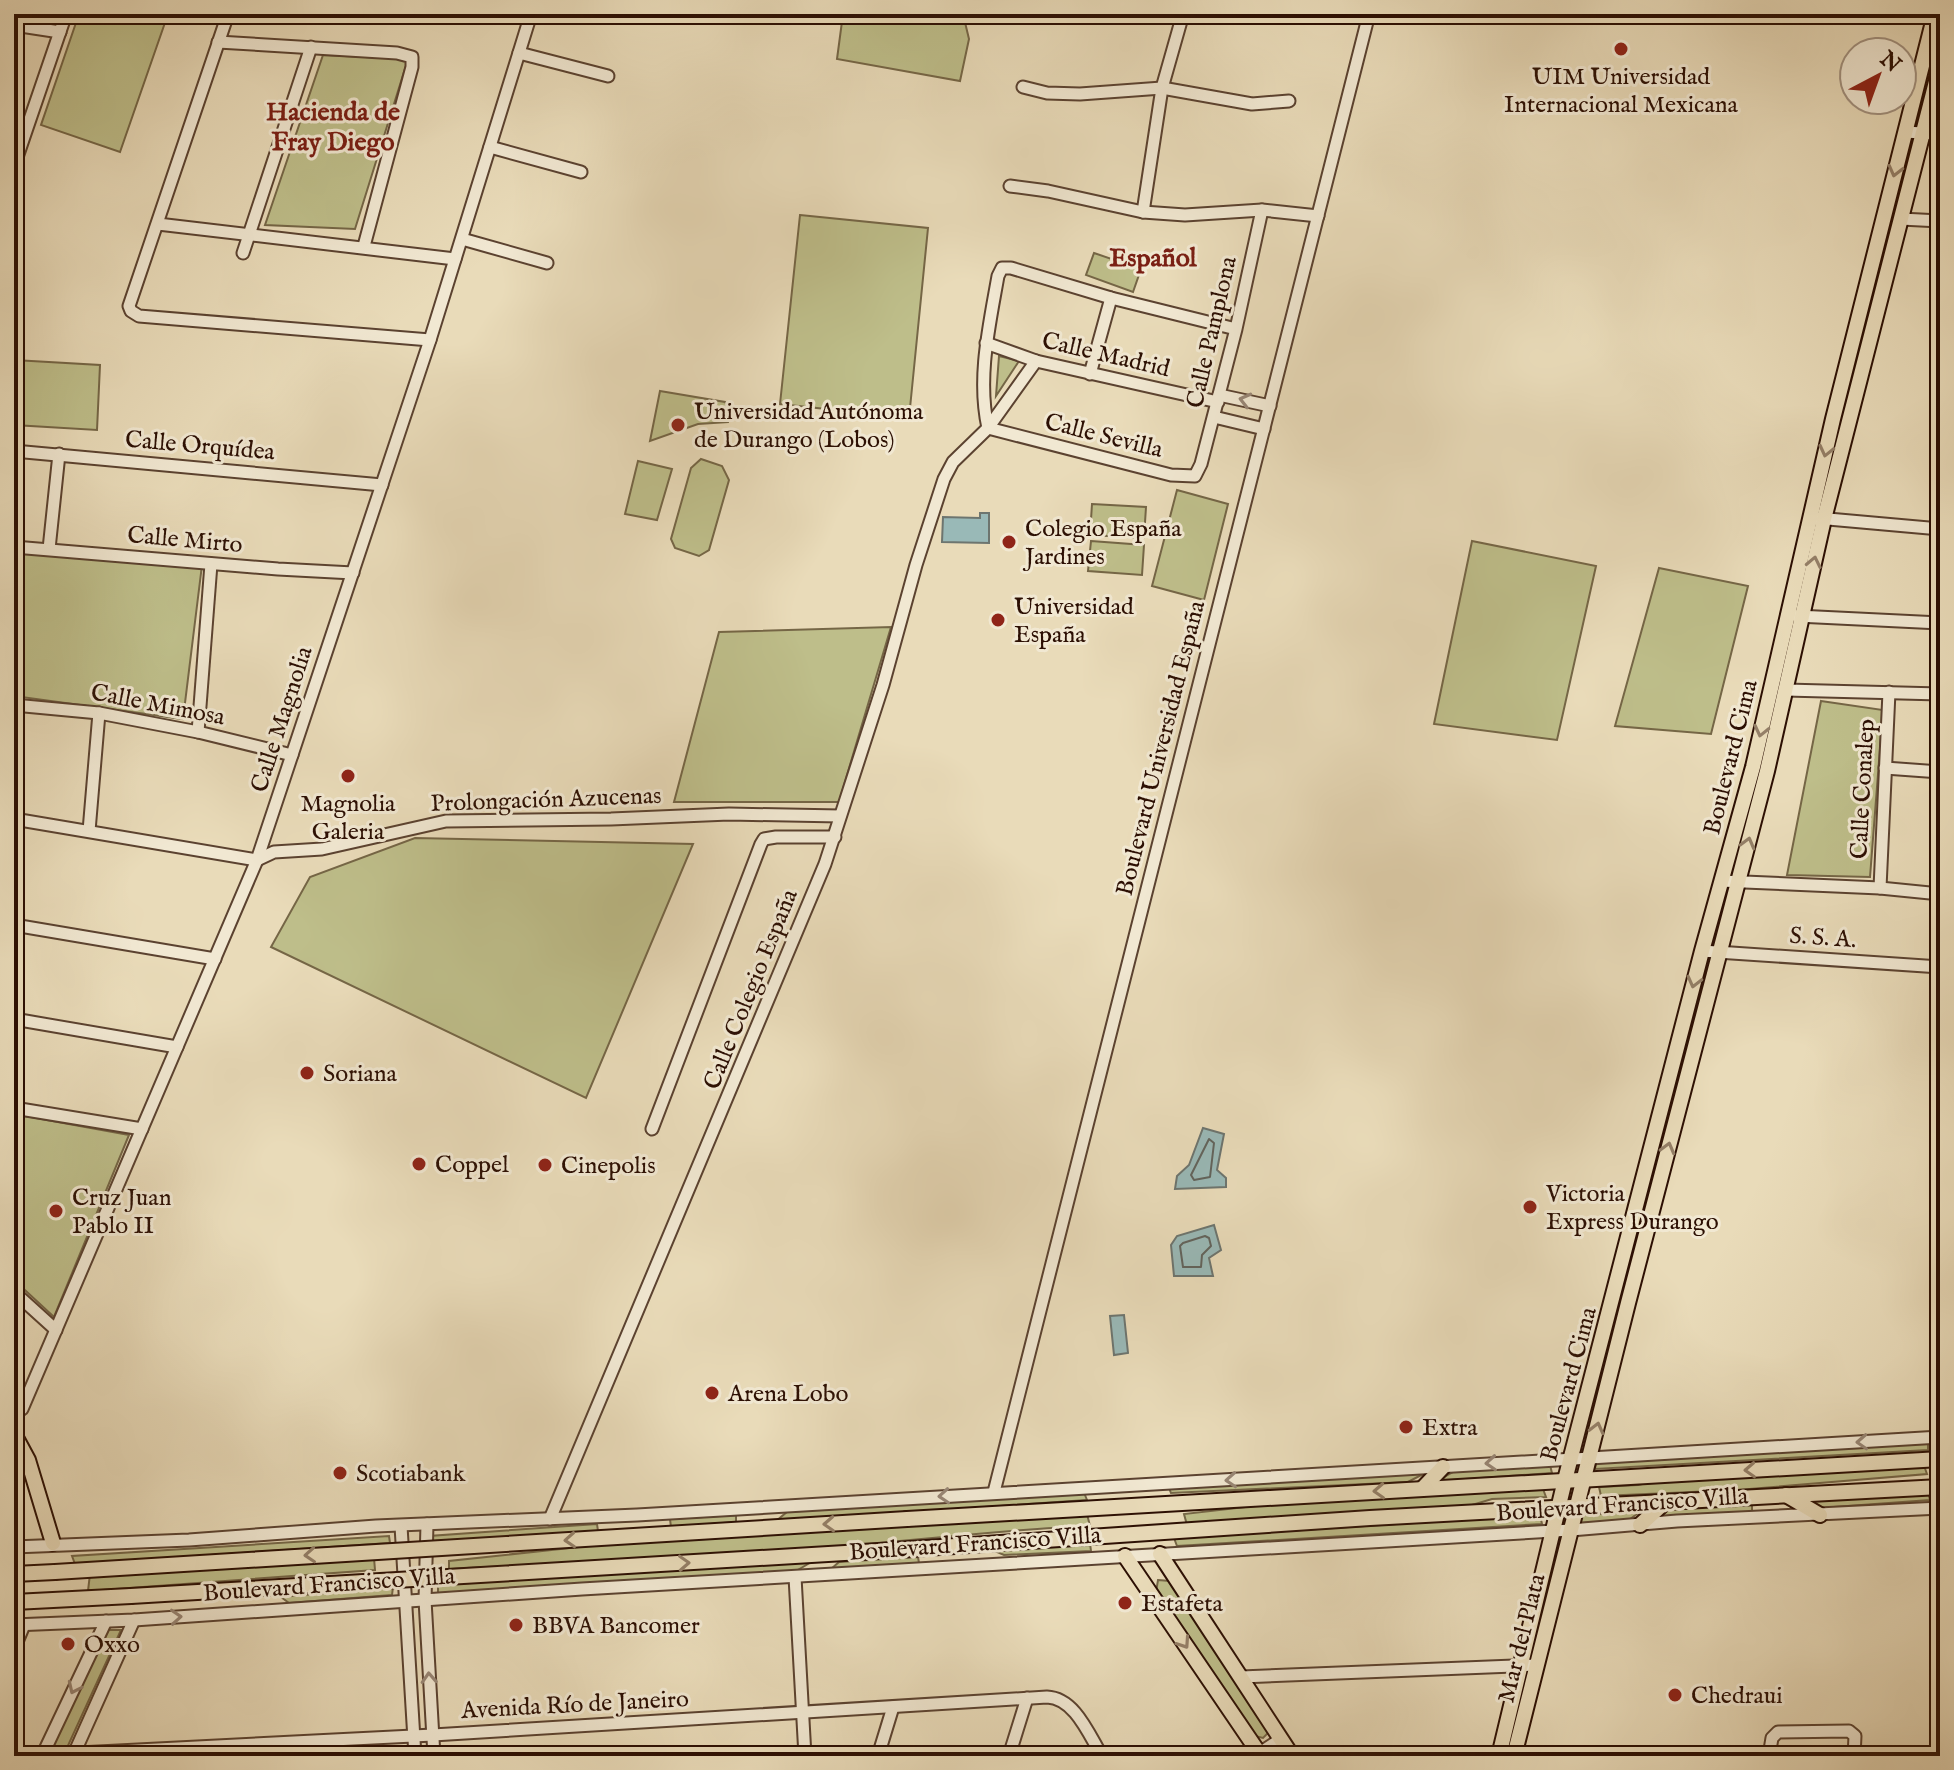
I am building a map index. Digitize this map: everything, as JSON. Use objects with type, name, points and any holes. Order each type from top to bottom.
[{"type":"main road","name":"Boulevard Cima","points":[[1529,1665],[1565,1480],[1702,951],[1795,616],[1905,132],[1935,14]]},
{"type":"main road","name":"Boulevard Cima","points":[[1841,421],[1901,219],[1940,66]]},
{"type":"main road","name":"Boulevard Cima","points":[[1571,1530],[1786,690],[1795,616]]},
{"type":"main road","points":[[14,1434],[32,1473],[53,1543]]},
{"type":"main road","name":"Boulevard Francisco Villa","points":[[14,1574],[1940,1459]]},
{"type":"main road","points":[[1422,1489],[1443,1467]]},
{"type":"main road","name":"Boulevard Francisco Villa","points":[[14,1602],[911,1549],[1370,1518],[1940,1487]]},
{"type":"main road","points":[[1786,1495],[1820,1515]]},
{"type":"main road","points":[[1640,1525],[1664,1503]]},
{"type":"main road","name":"Mar del Plata","points":[[1514,1756],[1529,1665],[1571,1530]]},
{"type":"main road","points":[[1160,1554],[1292,1756]]},
{"type":"main road","points":[[1125,1556],[1258,1755]]},
{"type":"main road","points":[[1499,1756],[1529,1665]]},
{"type":"street","points":[[14,166],[19,136],[66,14]]},
{"type":"street","points":[[228,14],[131,301],[131,311],[139,316],[430,340]]},
{"type":"street","name":"Calle Magnolia","points":[[14,1413],[22,1409],[257,860],[430,340],[531,14]]},
{"type":"street","points":[[1143,212],[1162,88],[1183,14]]},
{"type":"street","name":"Boulevard Universidad España","points":[[994,1492],[1369,14]]},
{"type":"street","points":[[14,25],[60,32]]},
{"type":"street","points":[[218,42],[397,53],[413,59],[364,246]]},
{"type":"street","points":[[243,253],[311,47]]},
{"type":"street","points":[[519,53],[608,76]]},
{"type":"street","points":[[1023,87],[1047,93],[1080,94],[1162,88],[1252,104],[1289,101]]},
{"type":"street","points":[[1905,132],[1940,134]]},
{"type":"street","points":[[490,147],[581,172]]},
{"type":"street","points":[[1010,186],[1143,212],[1185,215],[1262,210],[1318,216]]},
{"type":"street","name":"Calle Pamplona","points":[[1201,464],[1236,329],[1262,210]]},
{"type":"street","points":[[1901,219],[1940,221]]},
{"type":"street","points":[[158,224],[455,259]]},
{"type":"street","points":[[462,239],[547,263]]},
{"type":"street","points":[[988,428],[983,401],[986,343],[1002,268],[1236,329]]},
{"type":"street","points":[[1090,374],[1111,298]]},
{"type":"street","name":"Calle Madrid","points":[[986,343],[1036,361],[1090,374],[1270,406]]},
{"type":"street","points":[[988,428],[1036,361]]},
{"type":"street","points":[[1214,417],[1264,429]]},
{"type":"street","name":"Calle Colegio España","points":[[550,1519],[701,1164],[835,837],[944,479],[953,462],[988,428]]},
{"type":"street","name":"Calle Sevilla","points":[[988,428],[1171,475],[1192,478],[1201,464]]},
{"type":"street","name":"Calle Orquídea","points":[[14,451],[382,485]]},
{"type":"street","points":[[49,549],[59,454]]},
{"type":"street","points":[[1817,518],[1940,529]]},
{"type":"street","name":"Calle Mirto","points":[[14,547],[353,573]]},
{"type":"street","points":[[198,732],[211,564]]},
{"type":"street","points":[[1795,616],[1940,623]]},
{"type":"street","points":[[1786,690],[1940,694]]},
{"type":"street","name":"Calle Conalep","points":[[1880,888],[1889,692]]},
{"type":"street","name":"Calle Mimosa","points":[[14,705],[99,713],[198,732],[292,755]]},
{"type":"street","points":[[89,831],[99,713]]},
{"type":"street","points":[[1885,768],[1940,772]]},
{"type":"street","name":"Prolongación Azucenas","points":[[257,860],[274,852],[322,849],[446,821],[729,814],[840,816]]},
{"type":"street","points":[[14,819],[257,860]]},
{"type":"street","points":[[652,1129],[764,839],[835,837]]},
{"type":"street","points":[[1721,881],[1880,888],[1940,894]]},
{"type":"street","points":[[14,925],[215,959]]},
{"type":"street","name":"S. S. A.","points":[[1702,951],[1940,967]]},
{"type":"street","points":[[14,1019],[177,1047]]},
{"type":"street","points":[[14,1108],[142,1129]]},
{"type":"street","points":[[14,1292],[56,1330]]},
{"type":"street","name":"Boulevard Francisco Villa","points":[[14,1547],[53,1543],[189,1540],[1940,1437]]},
{"type":"street","name":"Boulevard Francisco Villa","points":[[19,1625],[1940,1508]]},
{"type":"street","points":[[427,1524],[425,1600],[434,1756]]},
{"type":"street","points":[[401,1526],[415,1756]]},
{"type":"street","points":[[795,1577],[805,1756]]},
{"type":"street","points":[[74,1755],[134,1620]]},
{"type":"street","points":[[43,1755],[106,1621]]},
{"type":"street","points":[[14,1649],[19,1625]]},
{"type":"street","points":[[1241,1677],[1529,1665]]},
{"type":"street","name":"Avenida Río de Janeiro","points":[[19,1756],[433,1735],[1056,1697],[1069,1704],[1102,1756]]},
{"type":"street","points":[[1009,1756],[1027,1698]]},
{"type":"street","points":[[878,1756],[893,1707]]},
{"type":"street","points":[[1938,1756],[1940,1723]]},
{"type":"street","points":[[1769,1756],[1776,1733],[1781,1731],[1853,1732],[1854,1756]]},
{"type":"street","points":[[1258,1755],[1281,1739]]},
{"type":"green space","points":[[79,14],[168,14],[120,152],[41,125]]},
{"type":"green space","points":[[843,14],[963,14],[969,39],[960,81],[837,59]]},
{"type":"green space","points":[[323,55],[408,59],[355,229],[265,225]]},
{"type":"green space","points":[[800,215],[928,228],[909,418],[780,404]]},
{"type":"green space","points":[[1094,253],[1141,269],[1133,292],[1086,275]]},
{"type":"green space","points":[[999,356],[1019,361],[996,396]]},
{"type":"green space","points":[[14,360],[100,365],[97,430],[14,425]]},
{"type":"green space","points":[[660,391],[725,402],[730,410],[728,422],[698,424],[650,441]]},
{"type":"green space","points":[[701,459],[722,466],[729,480],[709,550],[699,556],[675,548],[671,539],[691,468]]},
{"type":"green space","points":[[638,461],[672,469],[657,520],[625,514]]},
{"type":"green space","points":[[1177,490],[1228,504],[1204,600],[1152,586]]},
{"type":"green space","points":[[1092,504],[1146,507],[1144,538],[1090,535]]},
{"type":"green space","points":[[1091,541],[1144,545],[1142,575],[1088,571]]},
{"type":"green space","points":[[1472,541],[1596,566],[1557,740],[1434,724]]},
{"type":"green space","points":[[14,549],[202,565],[183,719],[14,696]]},
{"type":"green space","points":[[1659,568],[1748,586],[1711,734],[1615,726]]},
{"type":"green space","points":[[891,627],[839,802],[674,802],[719,632]]},
{"type":"green space","points":[[1821,701],[1883,710],[1870,877],[1787,875]]},
{"type":"green space","points":[[415,838],[693,844],[586,1098],[271,947],[310,877]]},
{"type":"green space","points":[[14,1114],[129,1135],[54,1317],[14,1280]]},
{"type":"green space","points":[[1928,1441],[1928,1450],[1595,1469],[1596,1462]]},
{"type":"green space","points":[[1922,1460],[1927,1474],[1737,1490],[1601,1496],[1599,1487],[1638,1485],[1669,1478]]},
{"type":"green space","points":[[1550,1465],[1552,1473],[1437,1481],[1455,1471]]},
{"type":"green space","points":[[1429,1471],[1408,1482],[1171,1493],[1169,1488]]},
{"type":"green space","points":[[1543,1489],[1546,1497],[1492,1499],[1428,1511],[1187,1525],[1184,1514],[1281,1503]]},
{"type":"green space","points":[[1083,1490],[1087,1500],[776,1521],[787,1512]]},
{"type":"green space","points":[[1928,1492],[1930,1500],[1820,1508],[1806,1499]]},
{"type":"green space","points":[[1752,1503],[1752,1512],[1653,1518],[1664,1510]]},
{"type":"green space","points":[[1642,1510],[1629,1520],[1580,1523],[1583,1513]]},
{"type":"green space","points":[[1087,1514],[1090,1526],[788,1551],[449,1569],[449,1561],[634,1541]]},
{"type":"green space","points":[[736,1515],[736,1522],[671,1527],[670,1519]]},
{"type":"green space","points":[[1540,1515],[1542,1524],[1177,1546],[1174,1538]]},
{"type":"green space","points":[[597,1524],[598,1531],[430,1543],[429,1536]]},
{"type":"green space","points":[[389,1536],[390,1543],[75,1564],[72,1556]]},
{"type":"green space","points":[[1090,1543],[1091,1551],[1004,1555],[988,1548]]},
{"type":"green space","points":[[918,1557],[919,1563],[831,1569],[839,1562]]},
{"type":"green space","points":[[374,1558],[375,1570],[88,1591],[90,1574]]},
{"type":"green space","points":[[813,1561],[796,1571],[438,1594],[438,1585]]},
{"type":"green space","points":[[1158,1580],[1170,1581],[1267,1728],[1268,1733],[1263,1738],[1255,1736],[1156,1592]]},
{"type":"green space","points":[[393,1587],[392,1595],[289,1603],[281,1597]]},
{"type":"green space","points":[[105,1630],[121,1630],[66,1750],[51,1749]]},
{"type":"water","points":[[980,513],[989,513],[989,543],[942,542],[943,517],[980,518]]},
{"type":"water","points":[[1203,1128],[1224,1134],[1217,1170],[1226,1178],[1226,1187],[1175,1189],[1177,1176],[1189,1165]]},
{"type":"water","points":[[1214,1225],[1221,1250],[1209,1258],[1213,1276],[1174,1276],[1171,1245],[1177,1236]]},
{"type":"water","points":[[1124,1315],[1128,1353],[1114,1355],[1110,1316]]},
{"type":"place","name":"UIM Universidad Internacional Mexicana","points":[[1621,49]]},
{"type":"place","name":"Universidad Autónoma de Durango (Lobos)","points":[[678,425]]},
{"type":"place","name":"Colegio España Jardines","points":[[1009,542]]},
{"type":"place","name":"Universidad España","points":[[998,620]]},
{"type":"place","name":"Magnolia Galeria","points":[[348,776]]},
{"type":"place","name":"Soriana","points":[[307,1073]]},
{"type":"place","name":"Coppel","points":[[419,1164]]},
{"type":"place","name":"Cinepolis","points":[[545,1165]]},
{"type":"place","name":"Victoria Express Durango","points":[[1530,1207]]},
{"type":"place","name":"Cruz Juan Pablo II","points":[[56,1211]]},
{"type":"place","name":"Arena Lobo","points":[[712,1393]]},
{"type":"place","name":"Extra","points":[[1406,1427]]},
{"type":"place","name":"Scotiabank","points":[[340,1473]]},
{"type":"place","name":"Estafeta","points":[[1125,1603]]},
{"type":"place","name":"BBVA Bancomer","points":[[516,1625]]},
{"type":"place","name":"Oxxo","points":[[68,1644]]},
{"type":"place","name":"Chedraui","points":[[1675,1695]]},
{"type":"district","name":"Hacienda de Fray Diego","points":[[333,126]]},
{"type":"district","name":"Español","points":[[1153,257]]}]
